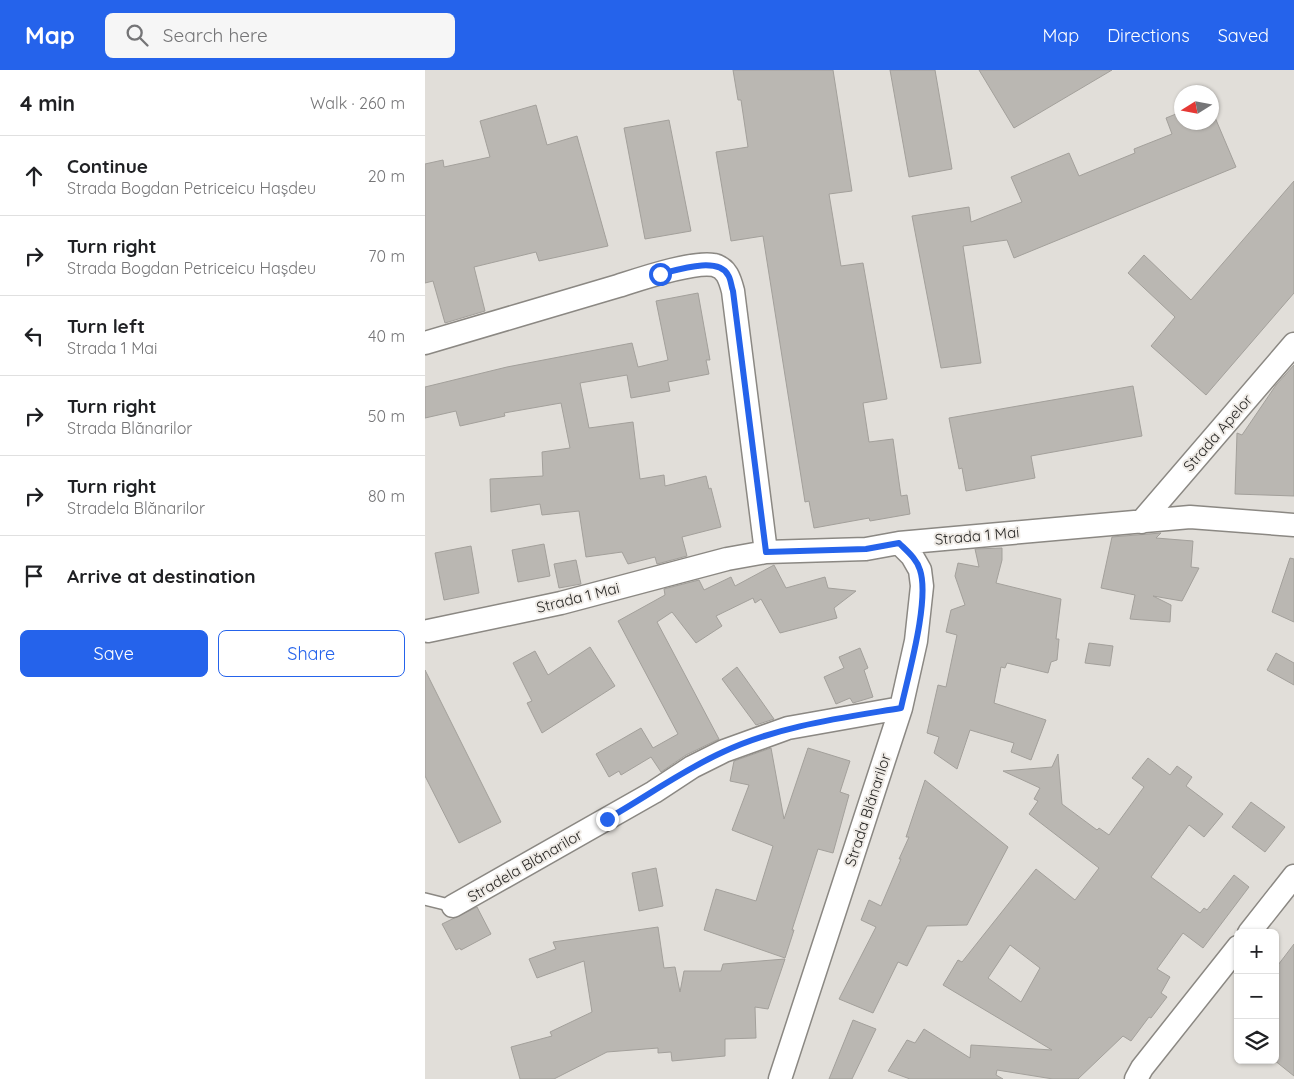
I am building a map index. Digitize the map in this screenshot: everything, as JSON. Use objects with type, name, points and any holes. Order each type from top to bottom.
[{"type":"street","points":[[425,343],[660,274],[702,265],[713,265],[723,269],[728,275],[733,291],[766,552]]},
{"type":"street","name":"Strada Apelor","points":[[1141,522],[1294,344]]},
{"type":"street","name":"Strada 1 Mai","points":[[428,631],[561,603],[727,559],[766,552],[866,549],[899,543],[1190,517],[1294,525]]},
{"type":"street","name":"Strada Blănarilor","points":[[780,1079],[901,708],[916,641],[922,586],[920,570],[912,556],[899,543]]},
{"type":"street","name":"Stradela Blănarilor","points":[[453,906],[654,792],[692,767],[724,751],[788,728],[901,708]]},
{"type":"street","points":[[1252,929],[1294,876]]},
{"type":"street","points":[[1136,1079],[1142,1068],[1234,952]]},
{"type":"lane","points":[[425,899],[453,906]]},
{"type":"building","points":[[733,70],[833,70],[852,191],[829,194],[841,266],[863,263],[887,399],[863,403],[869,442],[893,439],[901,496],[907,495],[910,514],[870,521],[869,518],[814,528],[809,501],[805,502],[763,236],[731,241],[716,152],[748,147],[741,100],[738,100]]},
{"type":"building","points":[[890,70],[935,70],[952,169],[909,177]]},
{"type":"building","points":[[979,70],[1112,70],[1014,128]]},
{"type":"building","points":[[536,105],[547,145],[577,136],[608,246],[539,261],[536,252],[474,267],[485,311],[445,323],[433,281],[425,283],[425,164],[443,160],[444,167],[490,157],[480,121]]},
{"type":"building","points":[[1174,115],[1174,130],[1219,130],[1219,127],[1236,167],[1014,258],[1007,240],[963,246],[981,363],[941,368],[912,216],[969,207],[971,222],[1022,202],[1011,177],[1069,153],[1079,176],[1135,153],[1134,149],[1172,134],[1166,118]]},
{"type":"building","points":[[669,120],[691,231],[645,239],[624,128]]},
{"type":"building","points":[[1294,181],[1294,293],[1206,395],[1151,346],[1175,317],[1128,273],[1144,255],[1191,300]]},
{"type":"building","points":[[698,293],[710,360],[706,360],[709,374],[668,382],[670,391],[631,398],[627,375],[580,383],[589,428],[633,422],[640,479],[664,475],[665,486],[706,476],[721,527],[682,537],[687,556],[657,564],[655,557],[628,564],[622,552],[586,557],[579,511],[542,515],[540,504],[491,512],[490,479],[543,476],[542,452],[570,448],[561,403],[504,413],[505,416],[460,426],[456,411],[425,418],[425,387],[507,367],[632,343],[638,367],[668,360],[656,301]]},
{"type":"building","points":[[1294,365],[1294,496],[1235,494],[1237,433],[1242,435],[1276,385]]},
{"type":"building","points":[[1133,386],[1142,436],[1031,456],[1035,478],[966,491],[962,468],[959,469],[949,418]]},
{"type":"building","points":[[1161,533],[1156,538],[1193,541],[1191,567],[1199,568],[1182,601],[1153,596],[1171,605],[1170,622],[1130,619],[1135,595],[1101,588],[1112,537]]},
{"type":"building","points":[[544,544],[550,576],[518,582],[512,550]]},
{"type":"building","points":[[471,546],[479,593],[444,600],[435,553]]},
{"type":"building","points":[[1002,548],[1002,560],[996,583],[1061,599],[1056,639],[1059,639],[1057,660],[1051,662],[1048,673],[1007,663],[1005,668],[1001,667],[994,703],[1046,720],[1031,760],[1011,752],[1014,743],[970,730],[957,769],[934,753],[939,737],[927,733],[938,685],[946,687],[957,635],[946,632],[951,610],[965,605],[955,576],[958,563],[979,567],[975,549]]},
{"type":"building","points":[[1290,558],[1294,559],[1294,622],[1272,612]]},
{"type":"building","points":[[576,560],[581,584],[559,588],[554,564]]},
{"type":"building","points":[[774,565],[786,588],[825,577],[828,588],[856,591],[834,608],[837,618],[780,633],[761,599],[755,603],[753,598],[716,616],[722,626],[696,643],[672,612],[657,622],[719,739],[686,755],[661,772],[651,757],[621,775],[619,771],[609,777],[596,754],[641,728],[653,748],[678,734],[618,621],[665,595],[664,589],[699,580],[704,590],[731,577],[735,586]]},
{"type":"building","points":[[1089,643],[1113,646],[1110,666],[1085,663]]},
{"type":"building","points":[[590,647],[615,686],[542,733],[527,703],[532,701],[513,663],[535,651],[548,675]]},
{"type":"building","points":[[860,648],[868,668],[864,670],[873,697],[853,703],[850,698],[836,704],[824,677],[844,668],[839,657]]},
{"type":"building","points":[[1276,653],[1294,663],[1294,685],[1267,670]]},
{"type":"building","points":[[737,667],[774,719],[756,725],[722,679]]},
{"type":"building","points":[[425,670],[501,822],[459,843],[425,776]]},
{"type":"building","points":[[771,748],[784,819],[808,748],[850,761],[840,792],[849,795],[833,853],[818,849],[785,958],[704,930],[716,889],[756,901],[773,846],[732,830],[749,785],[730,781],[734,761]]},
{"type":"building","points":[[1058,754],[1062,804],[1097,830],[1099,828],[1109,835],[1144,787],[1132,778],[1148,758],[1170,775],[1177,766],[1192,777],[1186,786],[1223,814],[1204,837],[1189,825],[1151,877],[1200,913],[1204,908],[1207,910],[1234,875],[1249,887],[1203,948],[1183,933],[1157,969],[1170,977],[1161,993],[1167,997],[1131,1041],[1123,1036],[1078,1079],[1053,1079],[997,1070],[996,1075],[1003,1079],[910,1079],[888,1071],[907,1040],[915,1043],[924,1029],[970,1058],[971,1045],[1052,1050],[943,985],[958,960],[962,962],[1036,869],[1075,900],[1099,868],[1029,814],[1038,801],[1034,799],[1040,788],[1003,771],[1052,767]],"holes":[[[1010,945],[1040,968],[1021,1002],[988,978]]]},
{"type":"building","points":[[925,780],[1008,847],[967,925],[927,926],[907,966],[898,962],[873,1013],[839,999],[876,927],[861,920],[869,900],[881,906],[909,837],[906,837]]},
{"type":"building","points":[[1251,802],[1285,827],[1265,852],[1232,827]]},
{"type":"building","points":[[656,868],[663,906],[639,911],[632,873]]},
{"type":"building","points":[[477,907],[491,934],[461,950],[460,948],[456,950],[442,924]]},
{"type":"building","points":[[658,927],[664,968],[675,967],[680,992],[684,971],[721,971],[723,964],[785,959],[768,1009],[755,1007],[756,1038],[725,1039],[725,1056],[672,1061],[671,1052],[658,1053],[658,1048],[607,1052],[554,1079],[520,1079],[511,1047],[552,1036],[550,1032],[592,1012],[584,961],[537,978],[529,959],[556,949],[553,942]]},
{"type":"building","points":[[1294,944],[1294,1076],[1279,1064],[1279,964]]},
{"type":"building","points":[[853,1020],[876,1029],[852,1079],[829,1079]]},
{"type":"route","points":[[607,819],[692,767],[724,751],[753,740],[788,728],[901,708],[921,610],[922,586],[920,570],[912,556],[899,543],[866,549],[842,548],[766,552],[733,291],[728,275],[723,269],[713,265],[702,265],[660,274]]}]
